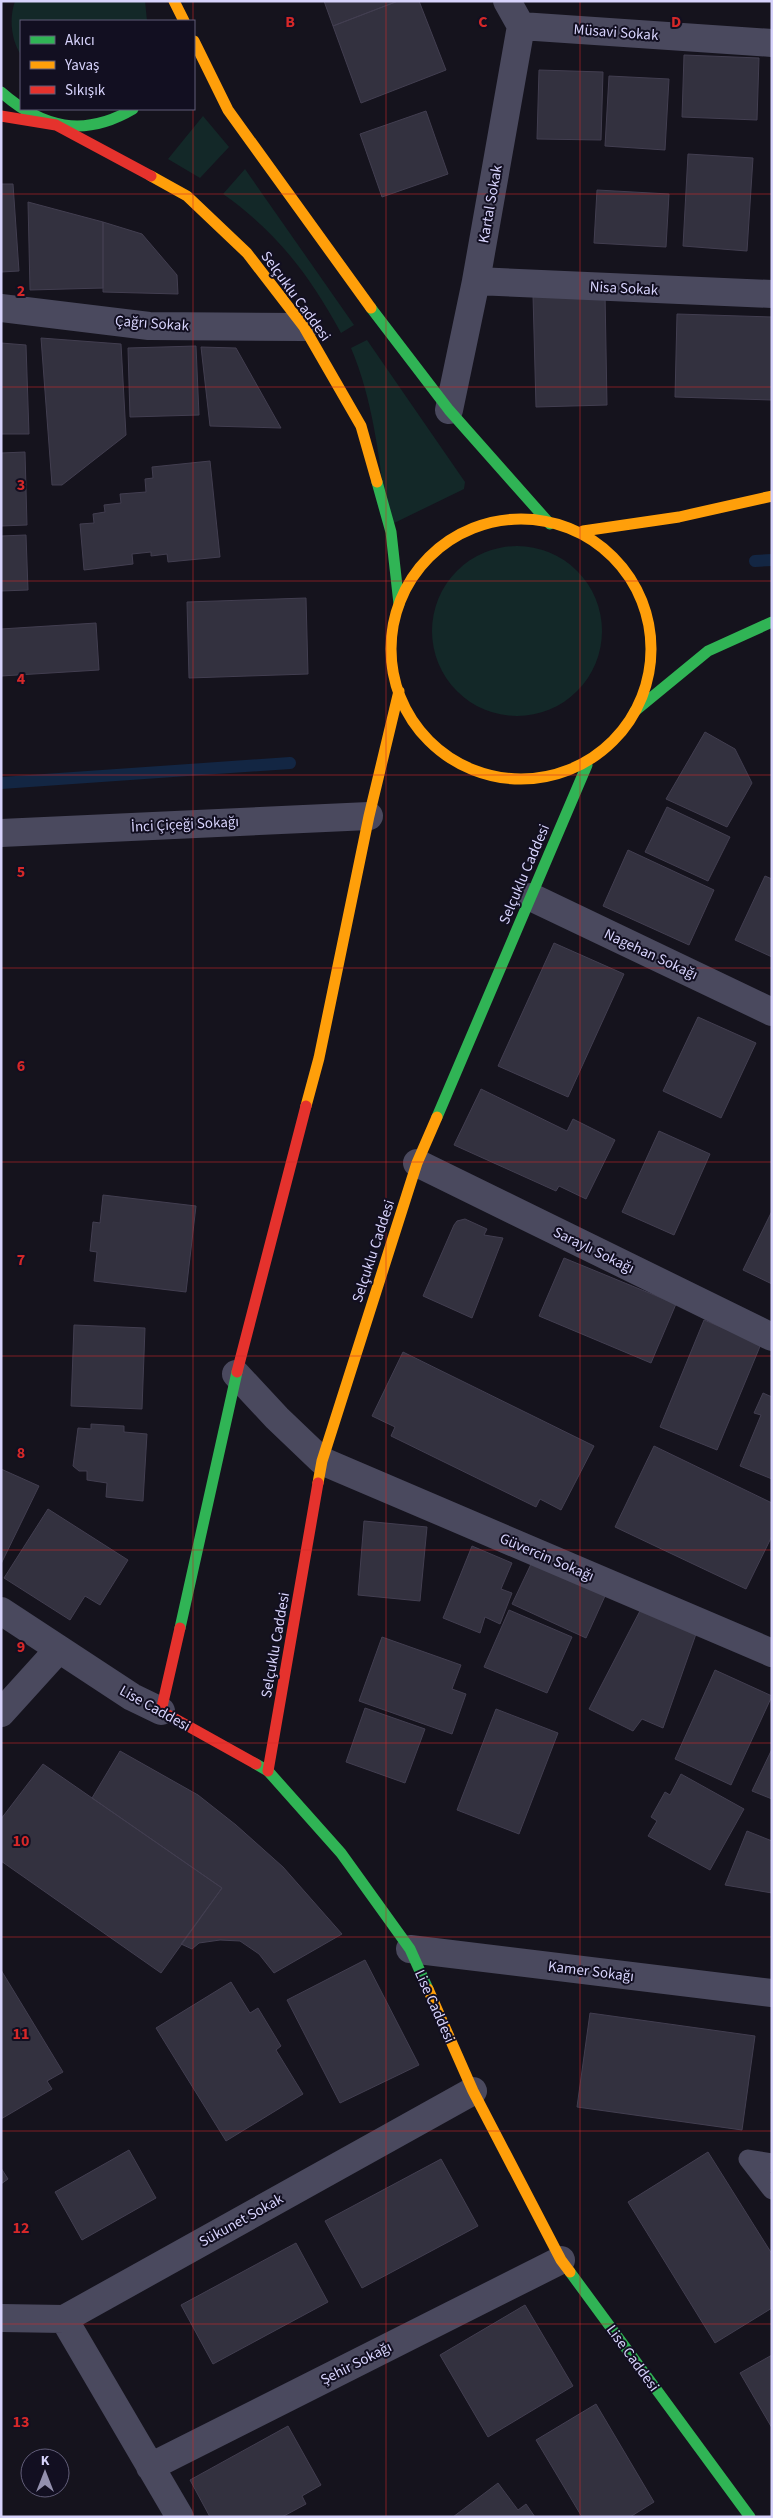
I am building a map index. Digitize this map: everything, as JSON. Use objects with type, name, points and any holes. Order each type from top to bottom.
[{"type":"street","points":[[174,1],[176,20]]},
{"type":"street","points":[[174,1],[184,20]]},
{"type":"street","points":[[507,1],[521,26]]},
{"type":"street","name":"Müsavi Sokak","points":[[521,26],[772,43]]},
{"type":"street","name":"Kartal Sokak","points":[[449,410],[476,281],[521,26]]},
{"type":"street","points":[[195,43],[228,110],[377,316],[449,410],[550,524]]},
{"type":"street","points":[[1,92],[20,108]]},
{"type":"street","points":[[23,110],[56,125]]},
{"type":"street","points":[[1,116],[56,125],[90,126],[122,116],[131,110]]},
{"type":"street","name":"Selçuklu Caddesi","points":[[56,125],[187,196],[246,253],[304,327],[361,426],[391,532],[399,604]]},
{"type":"street","name":"Nisa Sokak","points":[[476,281],[772,294]]},
{"type":"street","name":"Çağrı Sokak","points":[[1,308],[149,326],[304,327]]},
{"type":"street","points":[[584,531],[610,551],[626,572],[638,597],[649,628],[651,655],[646,684],[634,712],[623,732],[606,751],[587,765],[570,773],[526,781],[486,774],[472,768],[427,739],[414,723],[399,691],[393,660],[393,630],[399,604],[412,575],[422,561],[454,536],[476,525],[494,521],[537,520],[584,531],[679,517],[772,496]]},
{"type":"street","points":[[634,712],[708,652],[772,622]]},
{"type":"street","points":[[161,1711],[236,1374],[319,1058],[369,816],[399,691]]},
{"type":"street","name":"Selçuklu Caddesi","points":[[268,1771],[322,1461],[417,1163],[587,765]]},
{"type":"street","name":"İnci Çiçeği Sokağı","points":[[1,833],[369,816]]},
{"type":"street","name":"Nagehan Sokağı","points":[[531,897],[772,1012]]},
{"type":"street","name":"Saraylı Sokağı","points":[[417,1163],[772,1337]]},
{"type":"street","points":[[236,1374],[277,1418],[322,1461]]},
{"type":"street","name":"Güvercin Sokağı","points":[[322,1461],[772,1653]]},
{"type":"street","name":"Lise Caddesi","points":[[1,1611],[132,1697],[161,1711],[268,1771],[341,1853],[410,1949],[473,2091],[561,2260],[750,2517]]},
{"type":"street","points":[[1,1713],[59,1649]]},
{"type":"street","name":"Kamer Sokağı","points":[[410,1949],[772,1993]]},
{"type":"street","name":"Sükunet Sokak","points":[[64,2319],[473,2091]]},
{"type":"street","name":"Şehir Sokağı","points":[[150,2466],[561,2260]]},
{"type":"street","points":[[1,2318],[64,2319],[180,2517]]},
{"type":"lane","points":[[772,2163],[748,2159],[772,2190]]},
{"type":"green space","points":[[15,1],[145,1],[147,20],[20,20],[20,53],[13,36],[13,8]]},
{"type":"green space","points":[[203,116],[229,147],[200,178],[168,159]]},
{"type":"green space","points":[[245,169],[354,325],[341,333],[317,293],[291,256],[260,224],[223,194]]},
{"type":"green space","points":[[367,340],[465,482],[464,489],[388,526],[376,436],[366,391],[351,348]]},
{"type":"green space","points":[[525,546],[550,552],[571,565],[583,577],[599,606],[602,631],[601,648],[596,664],[583,685],[571,697],[542,713],[509,716],[484,710],[463,697],[451,685],[435,656],[432,623],[438,598],[451,577],[463,565],[492,549]]},
{"type":"building","points":[[324,1],[398,1],[333,26]]},
{"type":"building","points":[[398,1],[419,1],[446,70],[361,103],[333,26]]},
{"type":"building","points":[[684,55],[759,58],[757,120],[682,117]]},
{"type":"building","points":[[539,70],[603,72],[601,140],[537,139]]},
{"type":"building","points":[[609,76],[669,79],[665,150],[605,146]]},
{"type":"building","points":[[426,111],[448,174],[382,197],[360,134]]},
{"type":"building","points":[[688,154],[753,158],[747,251],[683,246]]},
{"type":"building","points":[[1,184],[13,184],[19,271],[1,272]]},
{"type":"building","points":[[597,190],[669,194],[666,247],[594,243]]},
{"type":"building","points":[[28,202],[103,222],[103,288],[30,290]]},
{"type":"building","points":[[103,222],[142,234],[177,275],[178,294],[103,292]]},
{"type":"building","points":[[605,293],[607,405],[536,407],[533,295]]},
{"type":"building","points":[[677,314],[772,317],[772,400],[675,397]]},
{"type":"building","points":[[41,338],[121,344],[126,435],[62,485],[52,485]]},
{"type":"building","points":[[1,343],[26,345],[29,434],[1,434]]},
{"type":"building","points":[[196,346],[199,415],[130,417],[128,348]]},
{"type":"building","points":[[201,347],[236,348],[281,428],[210,426]]},
{"type":"building","points":[[25,452],[27,525],[1,526],[1,453]]},
{"type":"building","points":[[210,461],[220,557],[168,562],[167,554],[151,556],[151,552],[132,554],[133,564],[84,570],[80,524],[94,523],[93,514],[105,512],[104,505],[121,503],[120,494],[146,492],[145,479],[153,478],[152,467]]},
{"type":"building","points":[[26,535],[28,590],[1,591],[1,536]]},
{"type":"building","points":[[306,598],[308,674],[189,678],[187,602]]},
{"type":"building","points":[[96,623],[99,670],[1,676],[1,629]]},
{"type":"building","points":[[705,732],[735,749],[752,783],[727,827],[666,799]]},
{"type":"building","points":[[667,807],[730,837],[708,881],[645,852]]},
{"type":"building","points":[[628,850],[714,890],[689,945],[603,906]]},
{"type":"building","points":[[765,876],[772,879],[772,957],[735,940]]},
{"type":"building","points":[[554,943],[624,974],[568,1097],[498,1066]]},
{"type":"building","points":[[698,1017],[756,1043],[721,1118],[663,1091]]},
{"type":"building","points":[[481,1089],[567,1131],[573,1119],[615,1140],[586,1199],[559,1186],[556,1191],[454,1145]]},
{"type":"building","points":[[659,1131],[710,1154],[674,1235],[622,1212]]},
{"type":"building","points":[[103,1195],[196,1206],[186,1292],[94,1281],[97,1252],[90,1251],[93,1222],[100,1223]]},
{"type":"building","points":[[772,1211],[772,1284],[743,1270]]},
{"type":"building","points":[[465,1219],[487,1229],[484,1235],[503,1238],[472,1318],[423,1296],[454,1225],[457,1221]]},
{"type":"building","points":[[564,1258],[676,1304],[651,1363],[539,1316]]},
{"type":"building","points":[[704,1320],[761,1344],[717,1450],[660,1427]]},
{"type":"building","points":[[74,1325],[145,1328],[142,1409],[71,1406]]},
{"type":"building","points":[[403,1352],[594,1446],[561,1510],[540,1499],[536,1507],[391,1436],[395,1427],[372,1416]]},
{"type":"building","points":[[763,1393],[772,1397],[772,1479],[740,1466],[761,1415],[754,1413]]},
{"type":"building","points":[[91,1424],[124,1426],[124,1432],[147,1434],[143,1501],[106,1497],[107,1483],[87,1480],[87,1471],[79,1471],[73,1466],[78,1428],[91,1429]]},
{"type":"building","points":[[654,1446],[772,1503],[772,1536],[746,1589],[615,1527]]},
{"type":"building","points":[[1,1469],[39,1486],[1,1564]]},
{"type":"building","points":[[48,1509],[128,1560],[100,1605],[85,1596],[70,1620],[4,1578]]},
{"type":"building","points":[[364,1521],[427,1527],[420,1601],[358,1595]]},
{"type":"building","points":[[472,1546],[512,1563],[501,1589],[512,1593],[500,1624],[485,1617],[480,1633],[443,1618]]},
{"type":"building","points":[[532,1562],[605,1596],[586,1638],[512,1604]]},
{"type":"building","points":[[642,1607],[696,1634],[663,1728],[642,1719],[633,1731],[589,1709]]},
{"type":"building","points":[[509,1610],[572,1637],[547,1693],[484,1667]]},
{"type":"building","points":[[382,1637],[461,1665],[452,1689],[466,1694],[452,1734],[359,1701]]},
{"type":"building","points":[[715,1670],[772,1696],[731,1785],[675,1759]]},
{"type":"building","points":[[365,1708],[425,1729],[405,1783],[346,1762]]},
{"type":"building","points":[[496,1709],[558,1733],[519,1834],[457,1810]]},
{"type":"building","points":[[772,1749],[772,1799],[752,1791]]},
{"type":"building","points":[[120,1751],[198,1795],[236,1825],[283,1867],[342,1934],[274,1973],[259,1954],[240,1941],[220,1940],[199,1943],[192,1949],[181,1944],[222,1888],[92,1798]]},
{"type":"building","points":[[43,1764],[222,1888],[161,1973],[1,1861],[1,1819]]},
{"type":"building","points":[[681,1774],[744,1809],[710,1870],[648,1836],[657,1821],[651,1817],[665,1792],[670,1795]]},
{"type":"building","points":[[747,1831],[772,1841],[772,1893],[725,1885]]},
{"type":"building","points":[[365,1960],[419,2065],[340,2103],[287,2000]]},
{"type":"building","points":[[1,1970],[63,2072],[47,2081],[52,2089],[1,2119]]},
{"type":"building","points":[[231,1982],[250,2013],[258,2008],[281,2046],[276,2050],[303,2094],[226,2141],[156,2028]]},
{"type":"building","points":[[590,2013],[755,2036],[742,2130],[577,2107]]},
{"type":"building","points":[[129,2150],[156,2198],[82,2240],[55,2192]]},
{"type":"building","points":[[708,2152],[772,2254],[772,2308],[715,2343],[628,2202]]},
{"type":"building","points":[[441,2159],[478,2226],[362,2288],[325,2221]]},
{"type":"building","points":[[1,2168],[8,2179],[1,2184]]},
{"type":"building","points":[[296,2243],[328,2302],[213,2364],[181,2305]]},
{"type":"building","points":[[525,2305],[573,2386],[488,2437],[440,2355]]},
{"type":"building","points":[[772,2355],[772,2428],[740,2373]]},
{"type":"building","points":[[596,2404],[654,2502],[630,2517],[582,2517],[536,2440]]},
{"type":"building","points":[[288,2426],[321,2485],[302,2496],[306,2504],[282,2517],[210,2517],[190,2480]]},
{"type":"building","points":[[498,2483],[518,2510],[526,2504],[535,2517],[453,2517]]},
{"type":"waterway","points":[[755,561],[772,560]]},
{"type":"waterway","points":[[1,783],[290,763]]},
{"type":"traffic: fast","points":[[1,92],[20,106]]},
{"type":"traffic: fast","points":[[26,110],[48,121],[64,125],[81,126],[97,124],[131,110]]},
{"type":"traffic: fast","points":[[371,308],[449,410],[550,524]]},
{"type":"traffic: fast","points":[[377,482],[391,532],[399,604]]},
{"type":"traffic: fast","points":[[635,711],[708,651],[772,622]]},
{"type":"traffic: fast","points":[[437,1117],[587,765]]},
{"type":"traffic: fast","points":[[180,1628],[237,1372]]},
{"type":"traffic: fast","points":[[256,1764],[268,1771],[341,1853],[410,1949],[428,1989]]},
{"type":"traffic: fast","points":[[570,2272],[750,2517]]},
{"type":"traffic: slow","points":[[174,1],[184,20]]},
{"type":"traffic: slow","points":[[195,43],[228,110],[371,308]]},
{"type":"traffic: slow","points":[[151,176],[187,196],[247,253],[304,327],[361,426],[377,482]]},
{"type":"traffic: slow","points":[[583,531],[679,517],[772,496]]},
{"type":"traffic: slow","points":[[521,519],[546,521],[571,529],[593,541],[613,557],[629,577],[641,599],[649,624],[651,649],[649,674],[641,699],[629,721],[613,741],[593,757],[571,769],[546,777],[521,779],[496,777],[471,769],[449,757],[429,741],[413,721],[401,699],[393,674],[391,649],[393,624],[401,599],[413,577],[429,557],[449,541],[471,529],[496,521],[521,519]]},
{"type":"traffic: slow","points":[[306,1106],[319,1058],[369,816],[399,691]]},
{"type":"traffic: slow","points":[[318,1483],[322,1461],[417,1163],[437,1117]]},
{"type":"traffic: slow","points":[[428,1989],[473,2091],[561,2260],[570,2272]]},
{"type":"traffic: jam","points":[[1,116],[56,125],[151,176]]},
{"type":"traffic: jam","points":[[237,1372],[306,1106]]},
{"type":"traffic: jam","points":[[268,1771],[318,1483]]},
{"type":"traffic: jam","points":[[180,1628],[161,1711],[256,1764]]}]
